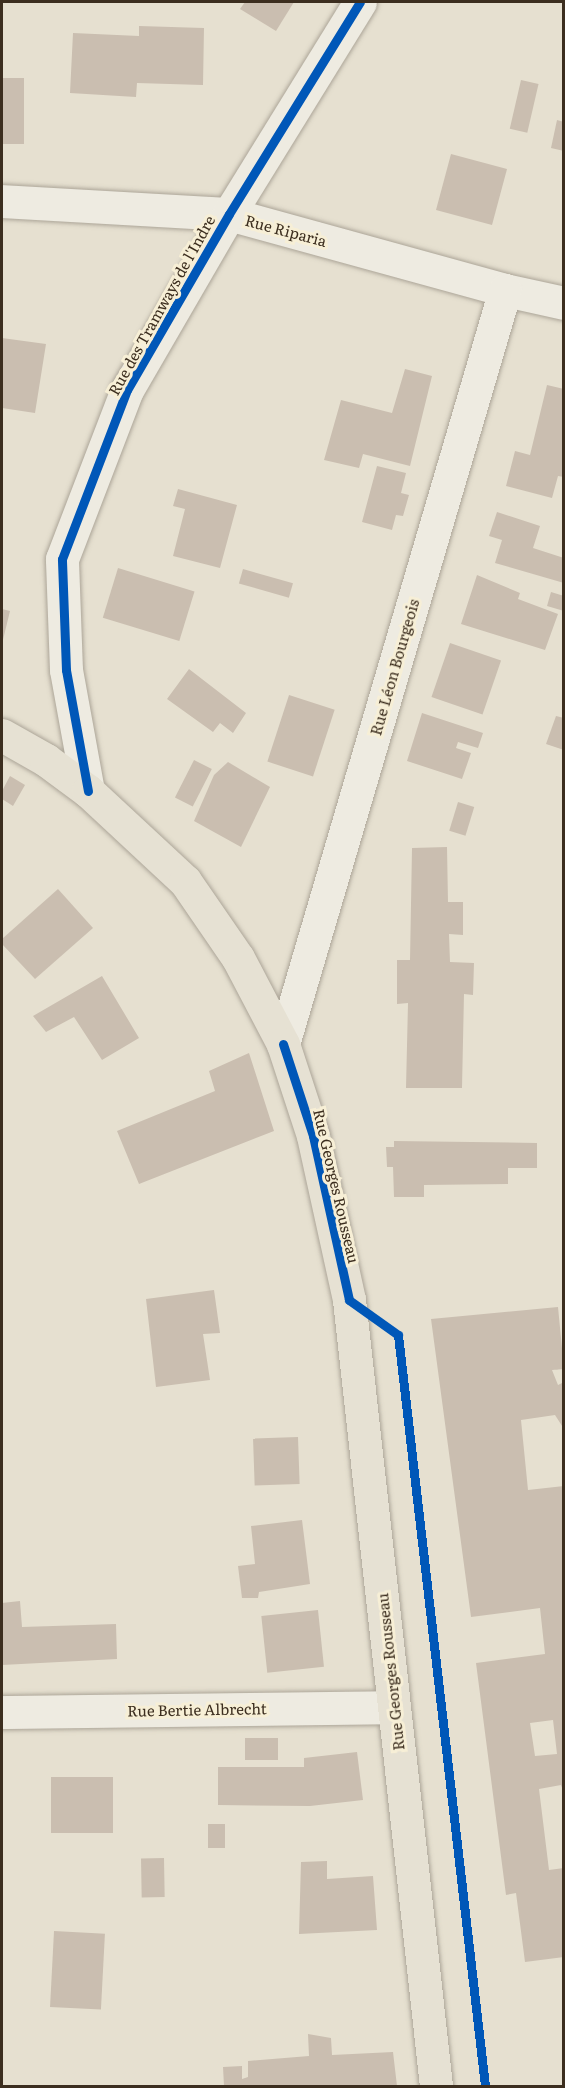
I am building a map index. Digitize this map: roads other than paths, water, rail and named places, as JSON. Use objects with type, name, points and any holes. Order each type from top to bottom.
[{"type":"main road","name":"Rue Georges Rousseau","points":[[2,735],[46,760],[88,791],[185,881],[238,958],[283,1044],[313,1136],[349,1300],[392,1707],[436,2086]]},
{"type":"street","name":"Rue des Tramways de l'Indre","points":[[88,791],[66,670],[62,559],[127,390],[229,214],[360,2]]},
{"type":"street","name":"Rue Riparia","points":[[2,201],[229,214],[506,290],[564,303]]},
{"type":"street","name":"Rue Léon Bourgeois","points":[[283,1044],[506,290]]},
{"type":"street","name":"Rue Bertie Albrecht","points":[[2,1712],[392,1707]]}]
